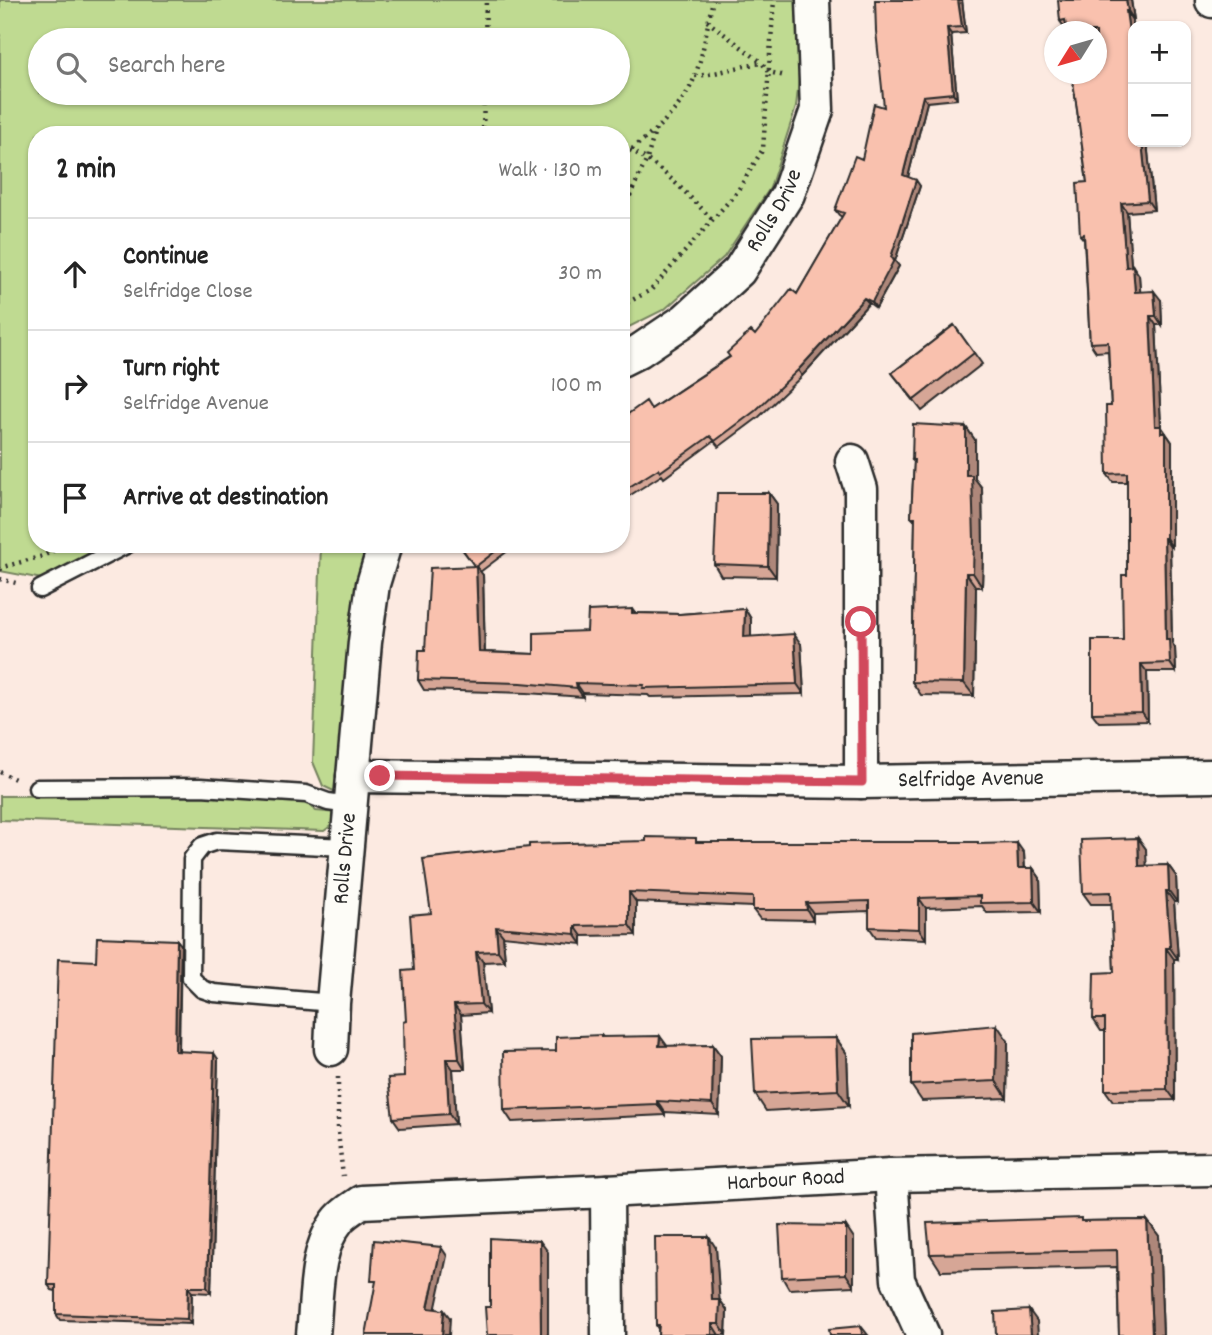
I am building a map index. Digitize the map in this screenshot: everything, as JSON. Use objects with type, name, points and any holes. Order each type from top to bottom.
[{"type":"street","name":"Rolls Drive","points":[[630,356],[685,320],[739,271],[788,194],[817,110],[813,0]]},
{"type":"street","points":[[852,461],[861,489],[862,782]]},
{"type":"street","name":"Rolls Drive","points":[[331,1049],[332,1003],[366,630],[373,584],[382,553]]},
{"type":"street","name":"Selfridge Avenue","points":[[351,790],[1212,776]]},
{"type":"street","name":"Harbour Road","points":[[361,1202],[891,1175],[1212,1168]]},
{"type":"street","points":[[891,1175],[898,1280],[923,1335]]},
{"type":"street","points":[[607,1191],[608,1335]]},
{"type":"street","points":[[313,1335],[322,1253],[340,1218],[361,1202]]},
{"type":"lane","points":[[40,589],[110,553]]},
{"type":"lane","points":[[37,789],[201,787],[306,794],[328,802],[351,790]]},
{"type":"lane","points":[[332,1003],[214,993],[202,989],[191,978],[192,859],[202,846],[218,841],[346,847]]},
{"type":"path","points":[[485,28],[486,0]]},
{"type":"path","points":[[713,0],[695,76],[684,97],[630,150],[675,180],[713,220]]},
{"type":"path","points":[[630,301],[651,290],[713,220],[737,192],[763,149],[774,0]]},
{"type":"path","points":[[708,22],[762,63],[769,72],[816,83]]},
{"type":"path","points":[[695,76],[721,74],[731,68],[762,63]]},
{"type":"path","points":[[483,126],[484,105]]},
{"type":"path","points":[[630,196],[647,159],[656,127]]},
{"type":"path","points":[[0,570],[49,553]]},
{"type":"path","points":[[331,1049],[338,1068],[338,1132],[344,1183],[361,1202]]},
{"type":"green space","points":[[0,0],[800,0],[803,43],[796,107],[770,188],[724,257],[665,309],[630,326],[630,126],[28,126],[28,553],[93,553],[42,579],[0,571]]},
{"type":"green space","points":[[321,553],[368,553],[338,793],[323,786],[313,762]]},
{"type":"green space","points":[[207,795],[304,801],[316,811],[338,813],[335,821],[324,831],[0,820],[0,796]]},
{"type":"building","points":[[875,0],[958,0],[962,27],[947,28],[953,93],[923,96],[903,175],[916,180],[891,257],[894,260],[872,302],[864,298],[798,370],[755,411],[715,441],[710,436],[660,472],[658,469],[630,486],[630,413],[646,401],[651,409],[730,357],[727,353],[751,331],[755,335],[791,289],[797,294],[844,213],[835,210],[855,156],[862,159],[874,104],[884,107]]},
{"type":"building","points":[[1058,0],[1126,0],[1128,147],[1143,147],[1148,201],[1121,203],[1126,267],[1133,266],[1135,292],[1154,291],[1156,316],[1150,316],[1155,426],[1161,426],[1161,433],[1166,433],[1164,538],[1166,639],[1169,639],[1170,663],[1141,664],[1142,712],[1092,713],[1092,640],[1123,640],[1122,575],[1127,575],[1127,473],[1107,474],[1106,406],[1111,406],[1108,342],[1090,343],[1084,234],[1080,235],[1077,183],[1087,182],[1073,84],[1107,84],[1107,21],[1060,21]]},
{"type":"building","points":[[954,325],[974,353],[914,400],[892,373]]},
{"type":"building","points":[[913,424],[966,427],[966,475],[972,475],[974,540],[973,573],[966,573],[964,683],[912,682],[915,517],[911,517]]},
{"type":"building","points":[[717,493],[769,493],[768,566],[714,564]]},
{"type":"building","points":[[465,553],[493,553],[475,567]]},
{"type":"building","points":[[476,566],[479,652],[534,654],[534,633],[587,631],[588,611],[632,609],[632,613],[680,614],[745,609],[744,637],[794,634],[797,684],[643,688],[644,685],[576,683],[577,688],[521,683],[418,680],[419,650],[425,650],[430,568]]},
{"type":"building","points":[[646,837],[696,838],[696,842],[1017,843],[1018,868],[1033,868],[1034,902],[980,903],[980,896],[919,898],[919,929],[869,927],[869,901],[806,903],[807,910],[753,910],[753,897],[629,892],[629,925],[575,926],[575,934],[496,927],[498,951],[476,952],[481,1004],[454,1005],[459,1059],[446,1059],[449,1114],[393,1118],[388,1078],[404,1077],[403,1022],[406,1021],[403,971],[414,970],[410,915],[431,913],[423,859],[529,847],[529,844],[646,841]]},
{"type":"building","points":[[1138,838],[1139,866],[1168,865],[1169,891],[1166,891],[1170,948],[1166,948],[1167,1089],[1105,1090],[1105,1019],[1093,1019],[1094,973],[1114,972],[1111,892],[1083,893],[1081,840]]},
{"type":"building","points":[[97,937],[177,940],[175,1051],[214,1053],[207,1287],[188,1287],[187,1319],[56,1314],[56,1285],[48,1285],[58,959],[96,961]]},
{"type":"building","points":[[997,1025],[996,1081],[911,1085],[911,1033]]},
{"type":"building","points":[[660,1036],[659,1046],[713,1045],[712,1104],[657,1101],[657,1104],[504,1110],[503,1052],[556,1051],[556,1037]]},
{"type":"building","points":[[836,1038],[838,1090],[755,1094],[752,1039]]},
{"type":"building","points":[[1081,1218],[1081,1221],[1147,1220],[1152,1335],[1119,1335],[1117,1250],[930,1254],[927,1223]]},
{"type":"building","points":[[779,1225],[846,1226],[846,1274],[782,1277]]},
{"type":"building","points":[[655,1237],[709,1237],[712,1300],[720,1300],[719,1324],[712,1324],[712,1335],[658,1335]]},
{"type":"building","points":[[490,1238],[540,1241],[541,1335],[487,1335],[485,1307],[490,1307]]},
{"type":"building","points":[[374,1240],[441,1247],[428,1308],[444,1310],[442,1335],[366,1335],[376,1281],[371,1281]]},
{"type":"building","points":[[1029,1310],[1031,1335],[996,1335],[995,1312]]},
{"type":"building","points":[[861,1326],[862,1335],[830,1335],[829,1329]]},
{"type":"route","points":[[380,776],[862,782],[861,622]]}]
